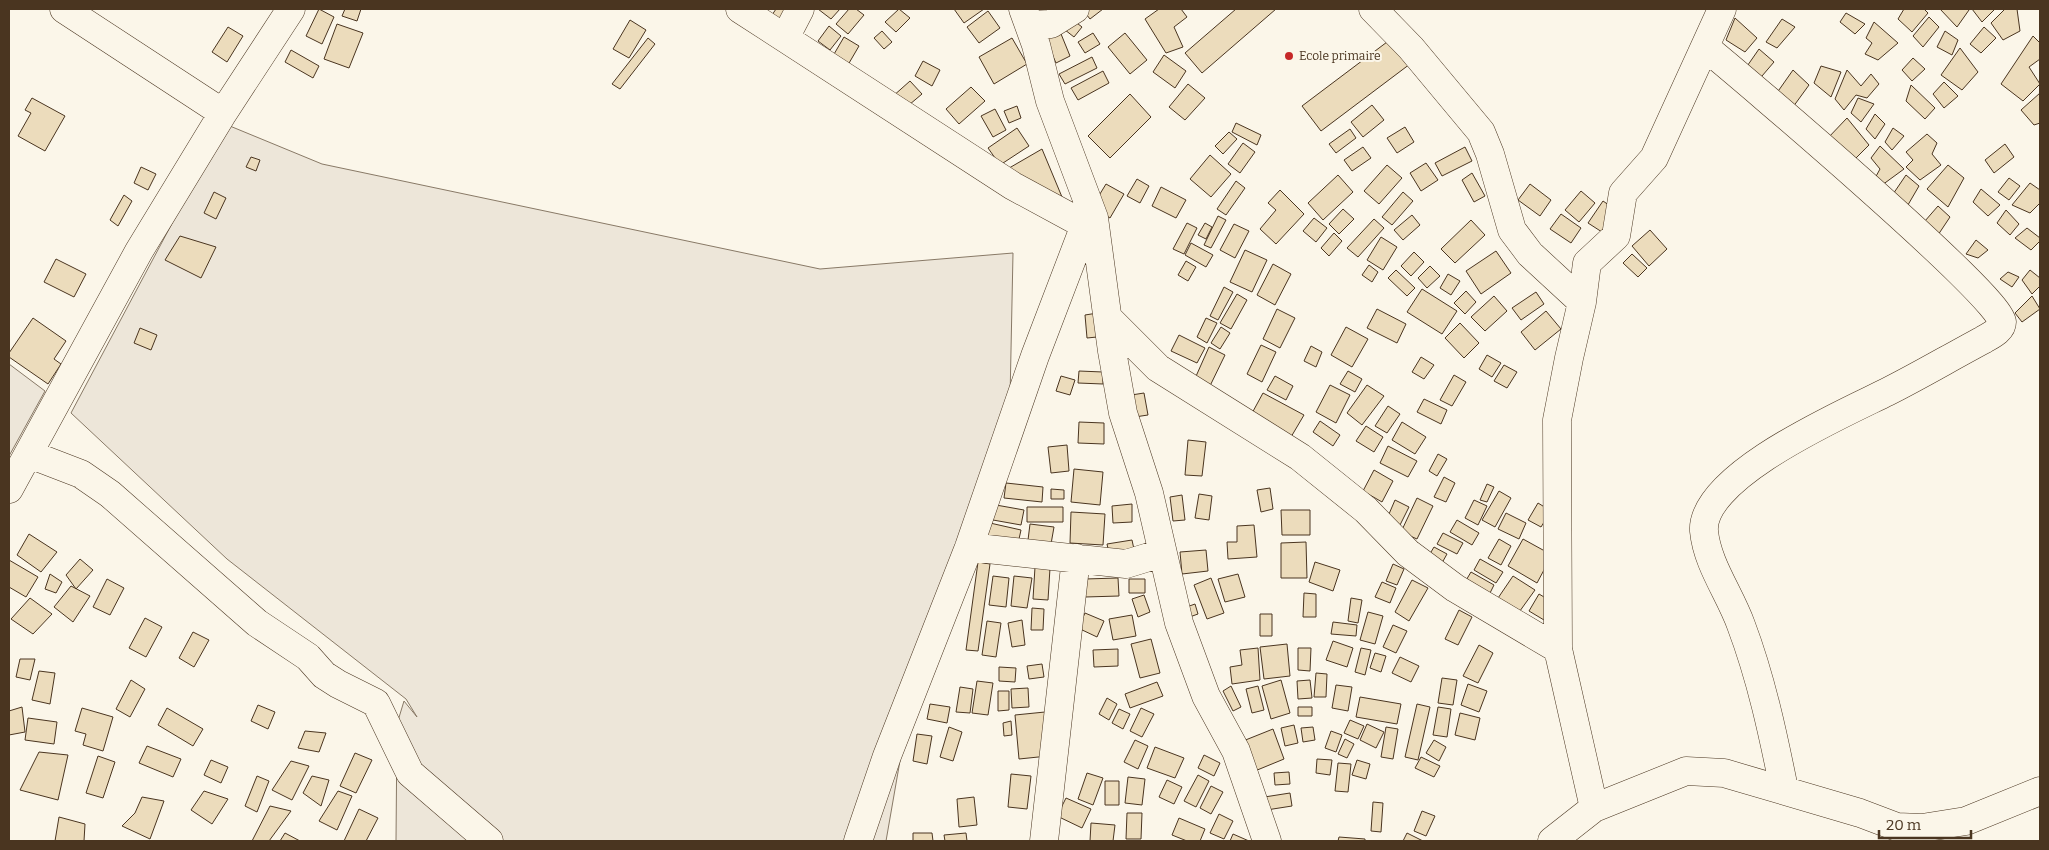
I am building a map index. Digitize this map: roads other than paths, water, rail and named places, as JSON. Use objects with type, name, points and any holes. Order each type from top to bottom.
[{"type":"street","points":[[64,9],[223,113]]},
{"type":"street","points":[[9,489],[139,251],[223,113],[291,9]]},
{"type":"street","points":[[740,9],[1013,186],[1090,222]]},
{"type":"street","points":[[785,38],[800,9]]},
{"type":"street","points":[[1026,17],[1051,24],[1075,9]]},
{"type":"street","points":[[1372,9],[1411,48],[1481,132],[1490,154],[1512,230],[1530,254],[1582,302]]},
{"type":"street","points":[[1594,808],[1558,649],[1557,420],[1582,302],[1588,264],[1616,236],[1623,193],[1654,158],[1722,9]]},
{"type":"street","points":[[1026,17],[1036,45],[1050,101],[1090,222],[1123,413],[1149,493],[1179,623],[1206,696],[1236,751],[1267,841]]},
{"type":"street","points":[[1706,46],[1816,139],[1971,283],[1998,314],[2002,322],[2000,328],[1983,340],[1791,440],[1747,470],[1712,502],[1705,516],[1704,530],[1708,549],[1741,625],[1769,717],[1784,789]]},
{"type":"street","points":[[858,841],[887,756],[969,547],[1035,356],[1090,222]]},
{"type":"street","points":[[1108,318],[1158,368],[1300,457],[1366,510],[1408,553],[1455,588],[1558,649]]},
{"type":"street","points":[[29,454],[81,474],[110,494],[257,623],[308,657],[324,675],[338,684],[376,702],[410,773],[489,841]]},
{"type":"street","points":[[969,547],[1126,564],[1162,553]]},
{"type":"street","points":[[1044,841],[1076,558]]},
{"type":"street","points":[[1552,841],[1594,808],[1686,771],[1724,773],[1784,789],[1897,827],[1922,828],[1966,821],[2040,790]]},
{"type":"street","points":[[1860,813],[1875,841]]},
{"type":"place","name":"Ecole primaire","points":[[1289,56]]}]
